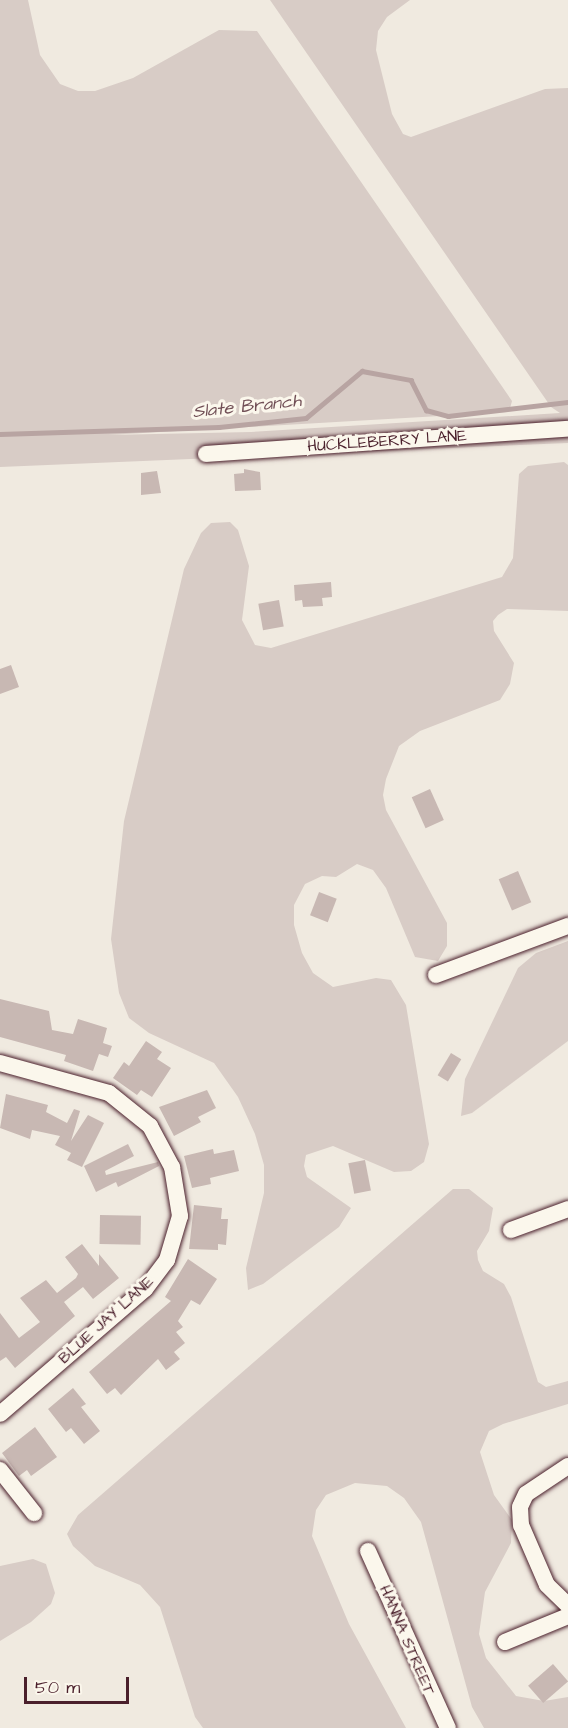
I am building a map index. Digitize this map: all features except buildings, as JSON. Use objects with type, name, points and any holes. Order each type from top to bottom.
[{"type":"street","name":"HUCKLEBERRY LANE","points":[[206,454],[568,429]]},
{"type":"street","points":[[436,975],[568,926]]},
{"type":"street","name":"BLUE JAY LANE","points":[[0,1063],[109,1093],[150,1126],[172,1167],[180,1216],[167,1260],[145,1290],[0,1414]]},
{"type":"street","points":[[511,1230],[568,1209]]},
{"type":"street","points":[[568,1466],[526,1494],[520,1507],[521,1525],[547,1585],[568,1605]]},
{"type":"street","points":[[0,1470],[34,1513]]},
{"type":"street","name":"HANNA STREET","points":[[368,1551],[448,1728]]},
{"type":"street","points":[[505,1642],[568,1616]]},
{"type":"shaded area","points":[[0,0],[28,0],[40,55],[60,84],[78,91],[95,91],[133,78],[219,30],[257,31],[512,401],[509,412],[108,435],[251,432],[560,413],[551,407],[270,0],[410,0],[387,17],[378,31],[376,50],[392,114],[403,134],[411,137],[545,89],[568,88],[568,443],[0,467]]},
{"type":"shaded area","points":[[564,462],[568,465],[568,611],[507,609],[498,615],[493,621],[494,631],[514,663],[510,684],[500,700],[420,731],[399,746],[386,779],[383,795],[386,810],[447,923],[447,946],[438,961],[415,957],[386,888],[373,870],[357,864],[336,877],[322,876],[305,884],[294,905],[294,925],[302,953],[313,973],[333,987],[376,978],[391,980],[406,1005],[429,1144],[424,1162],[411,1171],[394,1172],[333,1146],[306,1155],[304,1166],[307,1177],[351,1208],[339,1227],[263,1284],[248,1290],[246,1268],[264,1193],[264,1165],[255,1134],[238,1097],[214,1063],[149,1033],[129,1018],[119,993],[111,939],[124,821],[184,569],[201,533],[211,523],[230,522],[238,530],[249,566],[242,620],[255,645],[271,648],[502,577],[513,558],[519,474],[528,466]]},
{"type":"shaded area","points":[[568,941],[568,1041],[472,1113],[461,1116],[465,1079],[518,968],[536,953]]},
{"type":"shaded area","points":[[453,1189],[469,1189],[493,1208],[489,1231],[477,1251],[478,1260],[483,1271],[504,1284],[511,1297],[538,1382],[546,1387],[568,1381],[568,1404],[503,1424],[489,1431],[480,1452],[494,1495],[512,1520],[511,1543],[485,1592],[479,1634],[486,1658],[516,1696],[544,1701],[568,1697],[568,1728],[484,1728],[472,1707],[421,1522],[404,1498],[387,1486],[355,1483],[326,1495],[316,1510],[312,1536],[349,1624],[406,1728],[203,1728],[195,1717],[160,1607],[140,1585],[95,1566],[73,1546],[67,1534],[78,1515]]},
{"type":"shaded area","points":[[33,1559],[46,1564],[55,1593],[51,1604],[31,1622],[0,1641],[0,1566]]},
{"type":"waterway","name":"Slate Branch","points":[[0,434],[219,427],[306,418],[362,371],[411,380],[426,410],[448,416],[568,402]]}]
